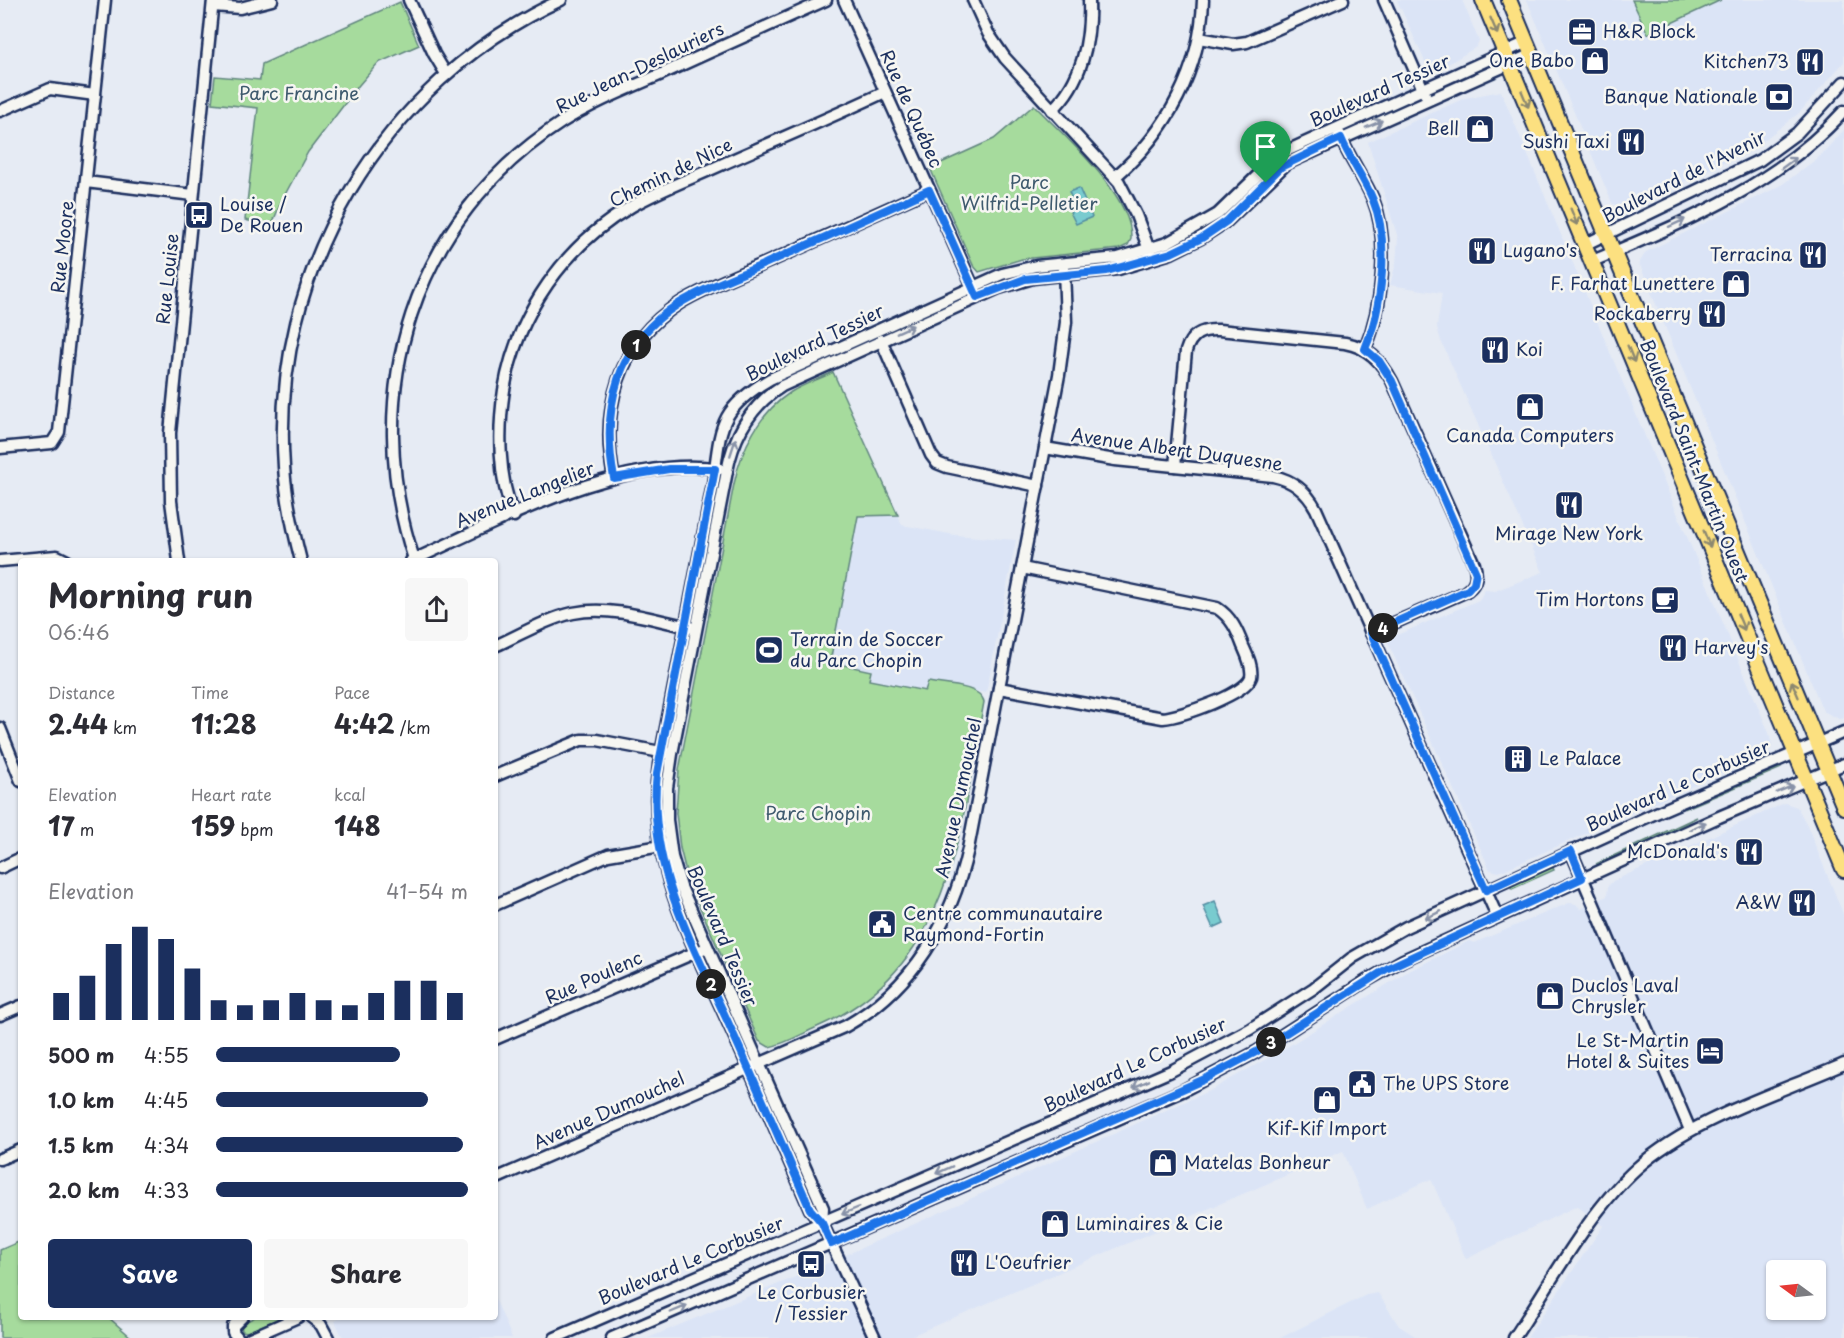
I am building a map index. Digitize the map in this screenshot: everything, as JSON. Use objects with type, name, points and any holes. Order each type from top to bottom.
[{"type":"main road","name":"Boulevard Saint-Martin Ouest","points":[[1483,0],[1844,870]]},
{"type":"main road","name":"Boulevard Saint-Martin Ouest","points":[[1509,0],[1844,807]]},
{"type":"street","name":"Rue Moore","points":[[0,448],[50,444],[58,435],[105,0]]},
{"type":"street","points":[[213,3],[240,8],[272,0]]},
{"type":"street","points":[[409,0],[446,74]]},
{"type":"street","points":[[299,558],[285,482],[283,432],[286,372],[301,299],[333,221],[355,180],[389,133],[446,74],[513,25],[561,0]]},
{"type":"street","name":"Rue Jean-Deslauriers","points":[[412,558],[393,466],[392,418],[396,375],[403,340],[419,294],[437,255],[459,219],[510,162],[565,121],[602,100],[826,0]]},
{"type":"street","name":"Rue de Québec","points":[[844,0],[975,292]]},
{"type":"street","points":[[973,0],[1005,58],[1115,177],[1132,206],[1151,254]]},
{"type":"street","points":[[1052,110],[1067,93],[1080,67],[1089,28],[1089,0]]},
{"type":"street","points":[[1115,177],[1143,149],[1174,107],[1188,76],[1199,38],[1203,0]]},
{"type":"street","points":[[1199,38],[1228,43],[1247,42],[1343,0]]},
{"type":"street","points":[[1384,0],[1425,95]]},
{"type":"street","name":"Rue Louise","points":[[179,558],[171,501],[169,444],[213,3]]},
{"type":"street","name":"Boulevard Tessier","points":[[691,627],[718,439],[724,421],[735,404],[750,391],[786,371],[975,292],[1112,259],[1183,248],[1219,227],[1243,208],[1281,167],[1339,134],[1529,48]]},
{"type":"street","name":"Boulevard de l'Avenir","points":[[1586,244],[1768,155],[1805,125],[1844,82]]},
{"type":"street","points":[[0,111],[50,89],[95,95]]},
{"type":"street","name":"Chemin de Nice","points":[[514,516],[506,488],[501,444],[502,408],[508,373],[518,338],[534,305],[569,256],[595,232],[635,204],[885,92]]},
{"type":"street","name":"Boulevard de l'Avenir","points":[[1593,261],[1707,209],[1775,172],[1816,140],[1844,111]]},
{"type":"street","points":[[1339,134],[1373,198],[1383,239],[1383,264],[1375,315],[1365,349]]},
{"type":"street","points":[[86,182],[193,195]]},
{"type":"street","points":[[614,478],[608,436],[614,390],[634,348],[658,320],[698,294],[929,190]]},
{"type":"street","name":"Avenue Dumouchel","points":[[498,1178],[833,1033],[862,1016],[900,984],[929,946],[952,904],[964,867],[1061,365],[1066,322],[1064,270]]},
{"type":"street","name":"Boulevard Tessier","points":[[875,1338],[822,1223],[810,1209],[748,1069],[701,950],[665,845],[655,794],[666,753],[691,627],[727,471],[742,426],[754,410],[773,392],[800,376],[881,340],[975,292]]},
{"type":"street","points":[[1174,466],[1186,351],[1195,335],[1203,331],[1219,330],[1345,343],[1365,349],[1379,361],[1392,381],[1476,573],[1474,583],[1468,590],[1371,633]]},
{"type":"street","points":[[881,340],[931,455],[937,463],[947,468],[1038,486]]},
{"type":"street","name":"Avenue Albert Duquesne","points":[[1045,448],[1174,466],[1273,476],[1298,487],[1316,509],[1497,916]]},
{"type":"street","name":"Avenue Langelier","points":[[417,558],[564,494],[614,478],[669,469],[727,471]]},
{"type":"street","points":[[34,558],[57,556],[61,558]]},
{"type":"street","points":[[0,561],[18,559]]},
{"type":"street","points":[[999,688],[1163,718],[1181,714],[1234,693],[1245,686],[1251,674],[1250,662],[1232,622],[1217,608],[1022,568]]},
{"type":"street","points":[[498,645],[558,618],[581,612],[606,611],[691,627]]},
{"type":"street","points":[[0,728],[18,773]]},
{"type":"street","name":"Boulevard Le Corbusier","points":[[555,1338],[1194,1059],[1273,1015],[1371,946],[1571,851],[1844,732]]},
{"type":"street","points":[[498,775],[581,740],[597,740],[666,753]]},
{"type":"street","points":[[612,1338],[1205,1079],[1256,1052],[1377,974],[1497,916],[1516,910],[1582,878],[1844,764]]},
{"type":"street","points":[[498,904],[608,855],[665,845]]},
{"type":"street","points":[[1571,851],[1690,1130]]},
{"type":"street","points":[[0,868],[18,859]]},
{"type":"street","name":"Boulevard Tessier","points":[[701,950],[759,1064],[823,1208],[822,1223]]},
{"type":"street","name":"Rue Poulenc","points":[[498,1038],[701,950]]},
{"type":"street","points":[[0,1015],[18,1007]]},
{"type":"street","points":[[1514,1338],[1600,1211],[1620,1186],[1652,1156],[1690,1130],[1844,1064]]},
{"type":"street","points":[[0,1160],[18,1151]]},
{"type":"street","points":[[238,1338],[232,1326],[239,1320]]},
{"type":"street","points":[[250,1338],[291,1320]]},
{"type":"street","points":[[315,1320],[321,1325],[328,1338]]},
{"type":"shaded area","points":[[1397,0],[1462,0],[1479,41],[1476,47],[1437,71],[1427,66]]},
{"type":"shaded area","points":[[1527,0],[1632,0],[1648,34],[1721,0],[1844,0],[1844,62],[1799,113],[1755,147],[1624,211],[1612,203]]},
{"type":"shaded area","points":[[1501,91],[1769,733],[1772,746],[1763,755],[1499,872],[1490,870],[1388,643],[1390,638],[1479,600],[1485,590],[1495,591],[1543,572],[1441,341],[1437,327],[1442,293],[1390,285],[1396,263],[1398,238],[1368,142],[1465,98]]},
{"type":"shaded area","points":[[1844,130],[1844,718],[1839,719],[1823,711],[1639,263],[1646,252],[1780,186],[1818,158]]},
{"type":"shaded area","points":[[898,515],[902,525],[955,535],[1016,540],[986,693],[928,682],[926,691],[869,680],[871,671],[830,663],[858,516]]},
{"type":"shaded area","points":[[1785,803],[1797,807],[1807,825],[1844,916],[1844,1338],[1527,1338],[1603,1226],[1577,1206],[1466,1259],[1431,1179],[1367,1209],[1343,1151],[906,1338],[648,1338],[817,1268],[1213,1089],[1284,1049],[1407,972],[1469,941],[1474,943],[1569,903],[1576,904],[1581,909],[1607,896],[1608,886],[1613,881]]},
{"type":"shaded area","points":[[1378,1293],[1399,1326],[1418,1338],[1280,1338],[1366,1295]]},
{"type":"shaded area","points":[[498,1305],[512,1338],[343,1338],[335,1321],[498,1320]]},
{"type":"green space","points":[[1632,0],[1721,0],[1648,34]]},
{"type":"green space","name":"Parc Francine","points":[[400,2],[419,45],[378,63],[359,85],[308,152],[281,202],[271,227],[245,220],[258,108],[212,103],[215,76],[260,80],[262,64]]},
{"type":"green space","name":"Parc Wilfrid-Pelletier","points":[[1034,105],[1078,149],[1109,185],[1129,222],[1131,239],[1128,245],[1119,249],[1022,259],[979,272],[973,265],[930,168],[994,139]]},
{"type":"green space","name":"Parc Chopin","points":[[833,372],[898,515],[858,516],[830,662],[871,671],[869,680],[925,691],[928,682],[969,689],[981,696],[984,702],[967,799],[956,846],[942,891],[923,933],[896,970],[861,1002],[815,1028],[781,1044],[769,1047],[759,1041],[688,880],[680,848],[676,813],[679,770],[734,484],[747,445],[761,421],[780,400],[796,389]]},
{"type":"green space","points":[[1780,766],[1781,768],[1684,809]]},
{"type":"green space","points":[[1697,817],[1662,837],[1596,864]]},
{"type":"green space","points":[[1552,866],[1554,870],[1512,889],[1510,885]]},
{"type":"green space","points":[[18,1242],[18,1320],[111,1320],[132,1338],[0,1338],[0,1250]]},
{"type":"green space","points":[[249,1320],[275,1320],[247,1332],[242,1331],[241,1324]]},
{"type":"water","points":[[1079,188],[1092,217],[1076,224],[1070,212],[1076,207],[1069,192]]},
{"type":"water","points":[[1215,901],[1224,923],[1213,928],[1203,906]]},
{"type":"place","name":"H&R Block","points":[[1582,32]]},
{"type":"place","name":"One Babo","points":[[1595,61]]},
{"type":"place","name":"Kitchen73","points":[[1810,62]]},
{"type":"place","name":"Banque Nationale","points":[[1779,97]]},
{"type":"place","name":"Bell","points":[[1480,129]]},
{"type":"place","name":"Sushi Taxi","points":[[1631,142]]},
{"type":"place","name":"Louise / De Rouen","points":[[199,215]]},
{"type":"place","name":"Lugano's","points":[[1482,251]]},
{"type":"place","name":"Terracina","points":[[1813,255]]},
{"type":"place","name":"F. Farhat Lunettere","points":[[1736,284]]},
{"type":"place","name":"Rockaberry","points":[[1712,314]]},
{"type":"place","name":"Koi","points":[[1495,350]]},
{"type":"place","name":"Canada Computers","points":[[1530,407]]},
{"type":"place","name":"Mirage New York","points":[[1569,505]]},
{"type":"place","name":"Tim Hortons","points":[[1665,600]]},
{"type":"place","name":"Harvey's","points":[[1673,648]]},
{"type":"place","name":"Terrain de Soccer du Parc Chopin","points":[[769,650]]},
{"type":"place","name":"Le Palace","points":[[1518,759]]},
{"type":"place","name":"McDonald's","points":[[1749,852]]},
{"type":"place","name":"A&W","points":[[1802,903]]},
{"type":"place","name":"Centre communautaire Raymond-Fortin","points":[[882,924]]},
{"type":"place","name":"Duclos Laval Chrysler","points":[[1550,996]]},
{"type":"place","name":"Le St-Martin Hotel & Suites","points":[[1710,1051]]},
{"type":"place","name":"The UPS Store","points":[[1362,1084]]},
{"type":"place","name":"Kif-Kif Import","points":[[1327,1100]]},
{"type":"place","name":"Matelas Bonheur","points":[[1163,1163]]},
{"type":"place","name":"Luminaires & Cie","points":[[1055,1224]]},
{"type":"place","name":"L'Oeufrier","points":[[964,1263]]},
{"type":"place","name":"Le Corbusier / Tessier","points":[[811,1264]]},
{"type":"route","points":[[1341,138],[1349,158],[1373,198],[1378,214],[1383,239],[1383,264],[1375,315],[1365,349],[1379,361],[1392,381],[1474,564],[1476,576],[1473,586],[1468,590],[1371,633],[1486,890],[1571,851],[1582,878],[1388,968],[1256,1052],[1182,1091],[831,1244],[822,1223],[810,1209],[692,942],[665,873],[658,836],[655,794],[657,774],[715,469],[669,469],[614,478],[608,427],[617,381],[629,356],[645,333],[666,313],[681,303],[929,190],[977,297],[1025,279],[1107,271],[1128,267],[1171,253],[1219,227],[1243,208],[1266,183],[1276,171],[1286,164],[1341,138]]}]
